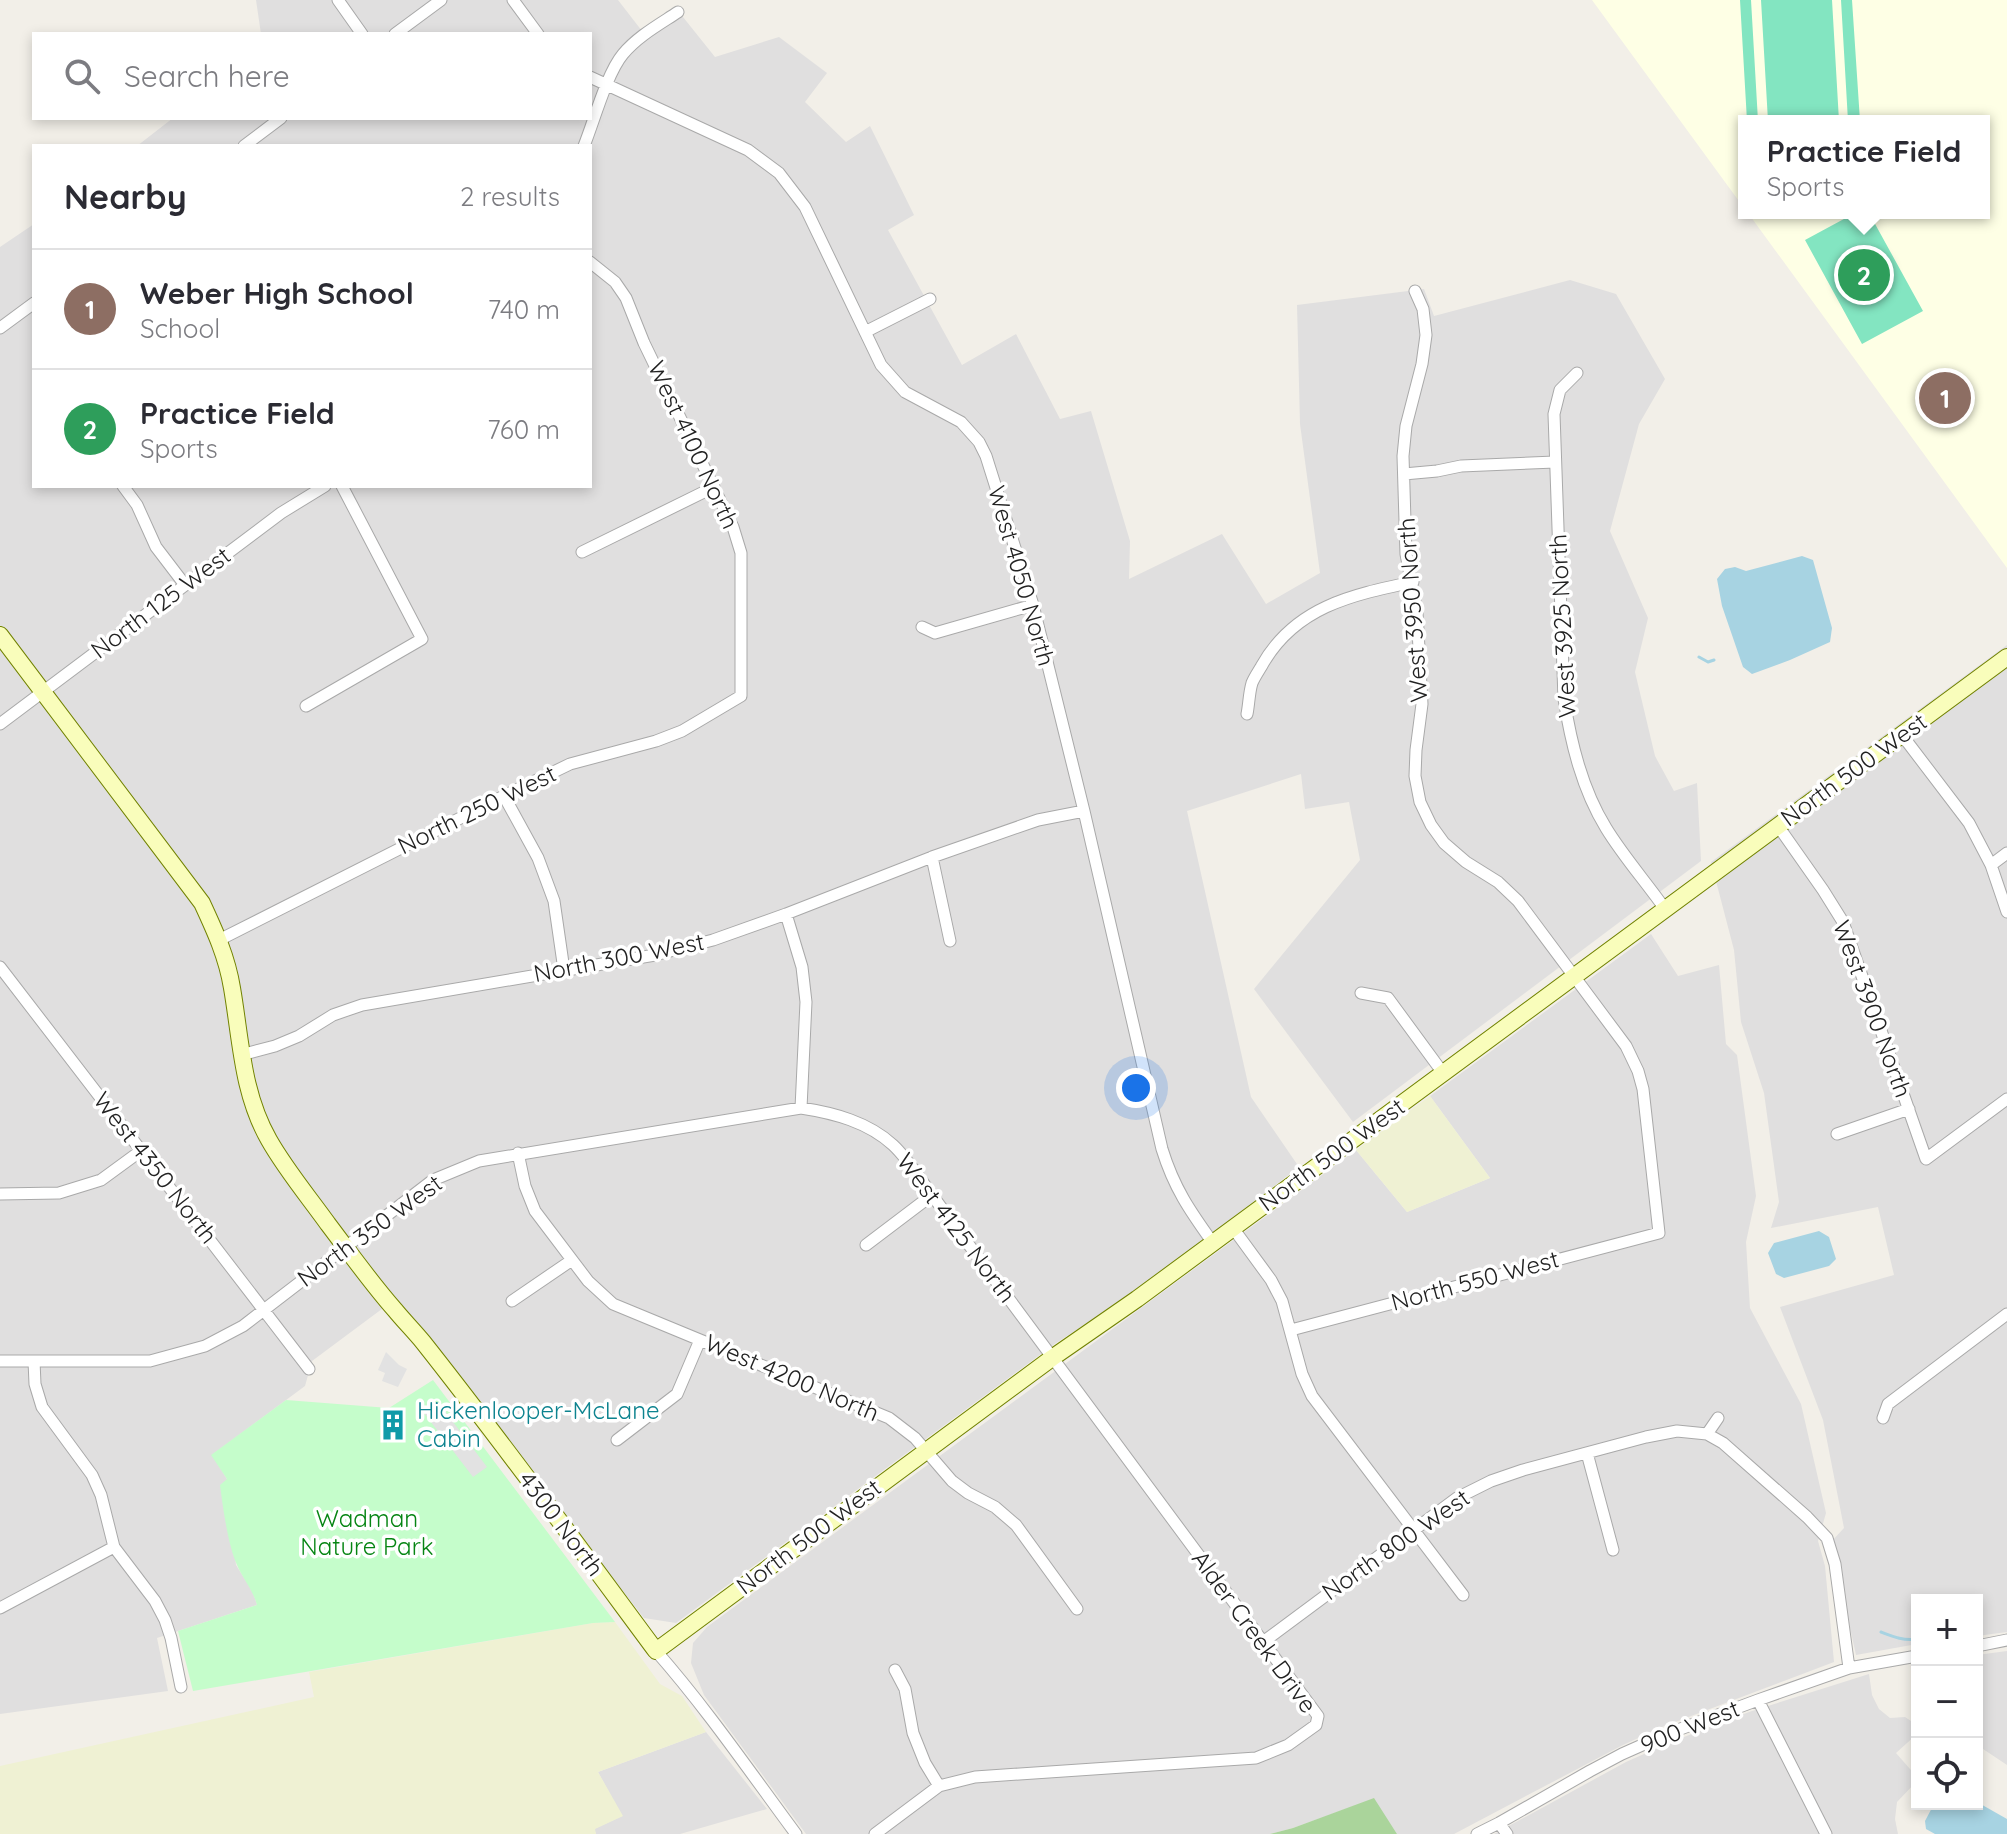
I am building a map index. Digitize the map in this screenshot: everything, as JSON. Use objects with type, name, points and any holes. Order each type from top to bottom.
[{"type":"street","points":[[338,0],[361,32]]},
{"type":"street","points":[[398,32],[441,0]]},
{"type":"street","points":[[513,0],[537,32]]},
{"type":"street","points":[[585,144],[615,65],[638,40],[678,12]]},
{"type":"street","name":"West 4050 North","points":[[592,78],[748,150],[779,173],[805,207],[881,365],[905,392],[961,422],[979,442],[1033,605],[1162,1149],[1185,1205],[1213,1243]]},
{"type":"street","points":[[247,144],[278,120]]},
{"type":"street","name":"West 4100 North","points":[[592,264],[615,282],[626,298],[644,343],[733,527],[741,553],[741,696]]},
{"type":"street","name":"West 3950 North","points":[[1415,291],[1423,309],[1426,335],[1406,426],[1403,456],[1406,554],[1417,612],[1422,704],[1415,776],[1420,802],[1444,843],[1466,862],[1498,882],[1518,901],[1626,1046],[1643,1089],[1659,1233]]},
{"type":"street","points":[[865,332],[930,299]]},
{"type":"street","points":[[0,328],[32,304]]},
{"type":"street","name":"West 3925 North","points":[[1577,373],[1560,390],[1554,414],[1564,699],[1571,743],[1587,791],[1606,828],[1665,909]]},
{"type":"street","points":[[1404,474],[1461,466],[1555,462]]},
{"type":"street","points":[[582,552],[714,487]]},
{"type":"street","points":[[124,488],[137,505],[156,547],[185,585]]},
{"type":"street","name":"North 125 West","points":[[0,724],[281,513],[321,488]]},
{"type":"street","points":[[306,706],[422,639],[343,488]]},
{"type":"street","points":[[1247,714],[1252,684],[1270,651],[1305,618],[1354,595],[1413,582]]},
{"type":"street","points":[[922,627],[935,633],[1033,605]]},
{"type":"street","name":"4300 North","points":[[0,635],[202,903],[219,940],[232,987],[241,1055],[252,1101],[268,1138],[289,1172],[394,1310],[421,1339],[656,1651]]},
{"type":"street","name":"North 500 West","points":[[656,1651],[2007,657]]},
{"type":"street","name":"North 250 West","points":[[219,940],[570,764],[682,731],[741,696]]},
{"type":"street","points":[[1902,735],[1969,823],[1991,865],[2007,912]]},
{"type":"street","points":[[504,796],[538,858],[554,901],[564,970]]},
{"type":"street","name":"North 300 West","points":[[241,1055],[287,1041],[333,1015],[362,1005],[655,955],[713,940],[1038,820],[1084,811]]},
{"type":"street","name":"West 3900 North","points":[[1778,826],[1843,922],[1926,1159],[2007,1099]]},
{"type":"street","points":[[1991,865],[2007,853]]},
{"type":"street","points":[[932,857],[950,941]]},
{"type":"street","points":[[786,914],[802,967],[806,1002],[801,1108]]},
{"type":"street","name":"West 4350 North","points":[[0,967],[5,984],[142,1150],[309,1369]]},
{"type":"street","points":[[1361,993],[1388,998],[1443,1073]]},
{"type":"street","name":"North 350 West","points":[[0,1361],[150,1361],[205,1346],[243,1326],[433,1180],[479,1161],[801,1108]]},
{"type":"street","name":"West 4125 North","points":[[801,1108],[830,1113],[872,1130],[894,1146],[1052,1358]]},
{"type":"street","points":[[1837,1134],[1909,1109]]},
{"type":"street","points":[[0,1194],[59,1193],[101,1180],[142,1150]]},
{"type":"street","name":"West 4200 North","points":[[518,1153],[525,1186],[535,1211],[588,1281],[613,1304],[889,1418],[927,1450],[952,1481],[995,1507],[1016,1525],[1077,1609]]},
{"type":"street","points":[[866,1245],[932,1195]]},
{"type":"street","points":[[1233,1228],[1271,1280],[1282,1301],[1302,1374],[1312,1396],[1463,1595]]},
{"type":"street","name":"North 550 West","points":[[1291,1330],[1659,1233]]},
{"type":"street","points":[[512,1301],[572,1260]]},
{"type":"street","points":[[1883,1418],[1888,1404],[2007,1314]]},
{"type":"street","points":[[617,1440],[677,1394],[700,1340]]},
{"type":"street","name":"Alder Creek Drive","points":[[875,1834],[939,1786],[975,1777],[1256,1758],[1288,1745],[1316,1725],[1318,1716],[1052,1358]]},
{"type":"street","points":[[34,1361],[35,1384],[42,1407],[92,1475],[101,1495],[114,1547],[155,1601],[165,1620],[181,1687]]},
{"type":"street","points":[[1718,1418],[1707,1434],[1723,1443],[1827,1538],[1835,1564],[1849,1668]]},
{"type":"street","name":"North 800 West","points":[[1263,1642],[1457,1498],[1491,1481],[1646,1437],[1677,1431],[1707,1434]]},
{"type":"street","points":[[1587,1453],[1613,1550]]},
{"type":"street","points":[[0,1608],[114,1547]]},
{"type":"street","points":[[1983,1645],[2007,1640]]},
{"type":"street","points":[[656,1651],[689,1690],[796,1834]]},
{"type":"street","name":"900 West","points":[[1477,1834],[1622,1754],[1667,1734],[1849,1668],[1911,1657]]},
{"type":"street","points":[[895,1670],[905,1689],[913,1733],[925,1763],[939,1786]]},
{"type":"street","points":[[1758,1700],[1826,1834]]},
{"type":"street","points":[[1499,1823],[1507,1834]]},
{"type":"shaded area","points":[[256,0],[618,0],[642,31],[675,7],[715,57],[779,37],[827,73],[805,102],[846,142],[870,126],[914,215],[888,230],[962,365],[1016,334],[1060,419],[1091,411],[1130,541],[1129,579],[1222,534],[1266,604],[1320,573],[1300,424],[1297,305],[1424,289],[1434,316],[1570,280],[1616,294],[1665,379],[1639,424],[1610,531],[1648,618],[1635,672],[1655,756],[1674,791],[1697,783],[1701,861],[1353,1122],[1254,989],[1360,860],[1349,802],[1305,809],[1301,774],[1187,811],[1251,1097],[1299,1167],[1134,1293],[1056,1343],[676,1623],[644,1618],[394,1300],[312,1361],[305,1386],[212,1455],[227,1479],[236,1565],[253,1592],[257,1605],[157,1638],[168,1691],[0,1714],[0,247],[32,225],[32,488],[592,488],[592,144],[140,144],[170,120],[592,120],[592,32],[261,32]]},
{"type":"shaded area","points":[[1592,0],[2007,0],[2007,568],[1752,219],[1990,219],[1990,115],[1738,115],[1738,200]]},
{"type":"shaded area","points":[[2007,645],[2007,1632],[1983,1635],[1983,1594],[1911,1594],[1911,1645],[1856,1655],[1831,1542],[1844,1528],[1823,1420],[1780,1307],[1894,1275],[1878,1207],[1771,1228],[1779,1202],[1764,1093],[1741,1022],[1734,950],[1711,862]]},
{"type":"shaded area","points":[[1651,934],[1678,976],[1719,965],[1726,1044],[1737,1055],[1756,1196],[1746,1242],[1750,1308],[1801,1404],[1826,1513],[1818,1541],[1825,1566],[1834,1662],[1662,1727],[1454,1834],[1397,1834],[1373,1799],[1270,1834],[806,1834],[704,1695],[691,1663],[693,1643],[707,1627],[1356,1150],[1407,1212],[1490,1178],[1430,1096]]},
{"type":"shaded area","points":[[1430,1096],[1490,1178],[1407,1212],[1356,1150]]},
{"type":"shaded area","points":[[386,1352],[407,1369],[398,1387],[382,1381],[385,1373],[378,1370]]},
{"type":"shaded area","points":[[438,1402],[487,1467],[473,1477],[424,1413]]},
{"type":"shaded area","points":[[615,1622],[660,1684],[682,1696],[706,1732],[598,1772],[623,1816],[595,1829],[596,1834],[0,1834],[0,1766],[314,1697],[309,1672],[593,1623]]},
{"type":"shaded area","points":[[2007,1651],[2007,1765],[1983,1749],[1983,1654]]},
{"type":"shaded area","points":[[1869,1674],[1872,1695],[1879,1709],[1890,1718],[1905,1717],[1911,1721],[1911,1739],[1896,1753],[1911,1770],[1911,1787],[1897,1802],[1895,1819],[1898,1834],[1494,1834],[1626,1762],[1749,1712]]},
{"type":"shaded area","points":[[706,1732],[767,1809],[680,1834],[596,1834],[594,1829],[622,1816],[598,1772]]},
{"type":"green space","points":[[1740,0],[1751,0],[1758,115],[1747,115]]},
{"type":"green space","points":[[1761,0],[1832,0],[1839,115],[1768,115]]},
{"type":"green space","points":[[1841,0],[1852,0],[1860,115],[1848,115]]},
{"type":"green space","points":[[1844,219],[1872,219],[1923,311],[1862,344],[1805,240]]},
{"type":"green space","name":"Wadman Nature Park","points":[[433,1380],[615,1622],[593,1623],[193,1691],[178,1631],[257,1605],[237,1565],[228,1537],[220,1485],[227,1479],[211,1455],[286,1400],[389,1408]]},
{"type":"green space","points":[[1374,1798],[1397,1834],[1270,1834],[1293,1828]]},
{"type":"water","points":[[1802,556],[1813,560],[1832,628],[1830,642],[1752,674],[1743,667],[1722,606],[1717,579],[1725,569],[1735,567],[1746,571]]},
{"type":"water","points":[[1819,1231],[1829,1237],[1836,1259],[1829,1266],[1784,1278],[1776,1274],[1768,1253],[1774,1243]]},
{"type":"water","points":[[1983,1805],[2007,1819],[2007,1834],[1935,1834],[1926,1829],[1925,1821],[1931,1810],[1983,1810]]},
{"type":"waterway","points":[[1699,657],[1708,662],[1714,660]]},
{"type":"waterway","points":[[1881,1632],[1911,1639]]},
{"type":"place","name":"Practice Field","points":[[1864,275]]},
{"type":"place","name":"Weber High School","points":[[1945,398]]},
{"type":"place","name":"Hickenlooper-McLane Cabin","points":[[393,1425]]}]
